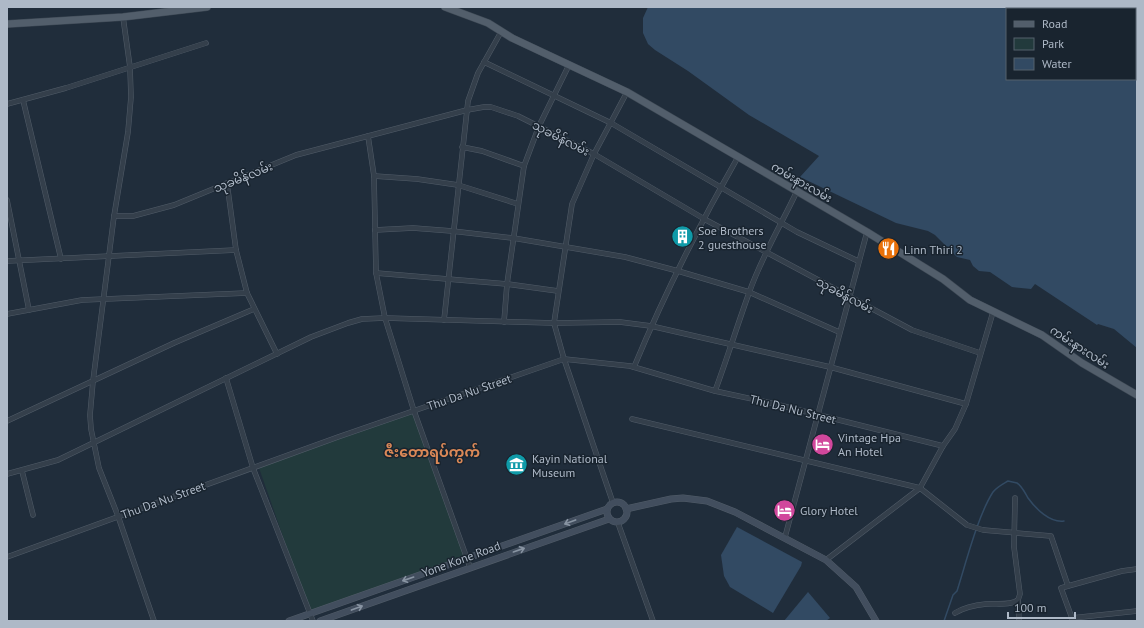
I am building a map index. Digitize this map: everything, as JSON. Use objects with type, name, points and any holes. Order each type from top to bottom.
[{"type":"main road","points":[[7,24],[123,17],[168,9],[207,7]]},
{"type":"main road","name":"ကမ်းနားလမ်း","points":[[445,7],[488,23],[502,32],[627,92],[867,232],[943,279],[970,300],[1042,335],[1082,363],[1137,395]]},
{"type":"street","points":[[123,17],[130,67],[131,90],[128,132],[114,216],[90,415],[93,443],[99,468],[118,516],[154,621]]},
{"type":"street","points":[[444,320],[452,231],[467,110],[471,91],[484,62],[502,32]]},
{"type":"street","points":[[7,104],[66,88],[206,43]]},
{"type":"street","points":[[484,62],[611,123],[781,223],[858,261]]},
{"type":"street","points":[[504,322],[507,284],[524,166],[539,126],[569,65]]},
{"type":"street","points":[[613,503],[564,359],[554,323],[564,247],[572,204],[594,154],[627,92]]},
{"type":"street","points":[[23,100],[61,258]]},
{"type":"street","name":"သုခမိန်လမ်း","points":[[114,216],[133,216],[168,206],[296,155],[467,110],[484,107],[499,109],[539,126],[594,154],[766,253],[912,330],[980,353]]},
{"type":"street","points":[[368,136],[374,176],[376,273],[385,318],[414,411],[470,567]]},
{"type":"street","points":[[462,147],[482,151],[524,166]]},
{"type":"street","points":[[634,367],[651,326],[703,218],[738,157]]},
{"type":"street","points":[[374,176],[417,179],[458,185],[518,204]]},
{"type":"street","points":[[227,183],[236,250],[247,293],[277,354]]},
{"type":"street","points":[[715,391],[733,344],[749,292],[766,253],[797,192]]},
{"type":"street","points":[[7,200],[29,310]]},
{"type":"street","points":[[375,230],[413,228],[452,231],[513,238],[625,257],[749,292],[839,332]]},
{"type":"street","points":[[785,537],[848,297],[867,232]]},
{"type":"street","points":[[7,261],[236,250]]},
{"type":"street","points":[[376,273],[507,284],[558,291]]},
{"type":"street","points":[[7,314],[82,300],[135,296],[247,293]]},
{"type":"street","points":[[7,421],[174,343],[254,309]]},
{"type":"street","points":[[826,560],[920,488],[943,446],[955,429],[966,404],[993,312]]},
{"type":"street","points":[[7,474],[58,460],[311,337],[362,319],[385,318],[554,323],[620,322],[651,326],[830,367],[966,404]]},
{"type":"street","name":"Thu Da Nu Street","points":[[7,557],[253,468],[564,359],[634,367],[715,391],[943,446]]},
{"type":"street","points":[[226,378],[253,468],[313,621]]},
{"type":"street","points":[[632,419],[920,488],[944,506],[962,523],[972,527],[1014,534],[1051,536],[1068,586]]},
{"type":"street","points":[[22,471],[34,515]]},
{"type":"street","points":[[1015,498],[1014,534],[1020,594],[1018,600],[1019,621]]},
{"type":"street","points":[[626,509],[671,499],[696,499],[718,504],[785,537],[826,560],[856,587],[876,621]]},
{"type":"street","points":[[613,503],[623,504],[626,509],[624,519],[618,523]]},
{"type":"street","points":[[289,621],[607,509],[613,503]]},
{"type":"street","points":[[607,509],[609,519],[618,523],[653,621]]},
{"type":"street","name":"Yone Kone Road","points":[[320,621],[609,519]]},
{"type":"street","points":[[541,533],[543,542]]},
{"type":"street","points":[[1137,569],[1122,571],[1061,588],[1072,620],[1137,611]]},
{"type":"street","points":[[955,612],[969,606],[1012,603],[1018,600]]},
{"type":"green space","points":[[414,411],[467,558],[310,614],[258,465]]},
{"type":"water","points":[[648,7],[1137,7],[1137,348],[1114,329],[1098,324],[1097,325],[1035,284],[1031,289],[1012,287],[990,272],[979,271],[973,266],[970,260],[957,257],[935,235],[928,231],[896,223],[800,177],[819,156],[749,115],[688,71],[655,50],[648,44],[643,33],[643,18]]},
{"type":"water","points":[[737,527],[802,562],[773,613],[730,587],[724,576],[721,555]]},
{"type":"water","points":[[808,592],[830,618],[826,621],[784,621]]},
{"type":"waterway","points":[[944,621],[953,595],[957,591],[982,513],[996,489],[1008,481],[1017,483],[1039,511],[1049,518],[1064,521]]},
{"type":"place","name":"Soe Brothers 2 guesthouse","points":[[683,237]]},
{"type":"place","name":"Linn Thiri 2","points":[[889,249]]},
{"type":"place","name":"Vintage Hpa An Hotel","points":[[823,444]]},
{"type":"place","name":"Kayin National Museum","points":[[516,465]]},
{"type":"place","name":"Glory Hotel","points":[[785,510]]},
{"type":"district","name":"ဇီးတောရပ်ကွက်","points":[[432,452]]}]
